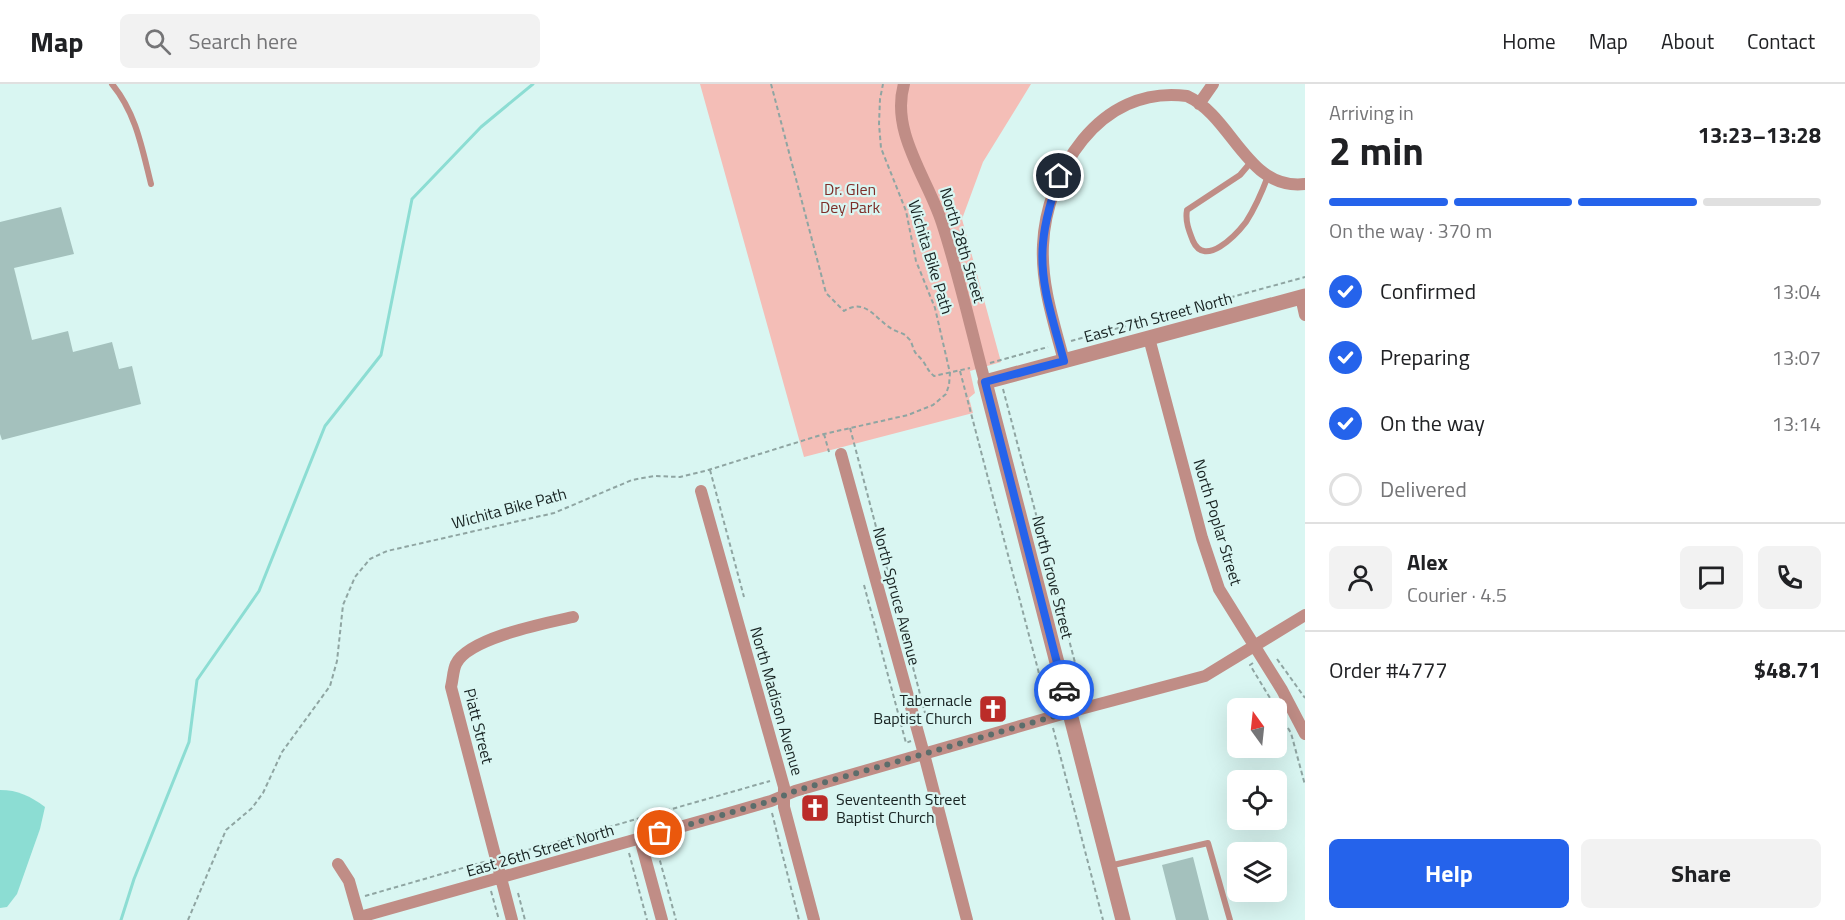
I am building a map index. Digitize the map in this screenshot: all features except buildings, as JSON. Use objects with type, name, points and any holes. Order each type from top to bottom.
[{"type":"street","name":"North 28th Street","points":[[904,84],[903,125],[942,223],[985,382]]},
{"type":"street","points":[[1199,104],[1213,84]]},
{"type":"street","points":[[1118,96],[1136,89],[1156,86],[1187,96],[1219,122],[1251,162],[1268,176],[1290,185],[1305,184]]},
{"type":"street","points":[[1064,361],[1042,266],[1046,222],[1059,176],[1071,147],[1081,130],[1106,103]]},
{"type":"street","points":[[1303,297],[1305,315]]},
{"type":"street","name":"East 27th Street North","points":[[985,382],[1303,297]]},
{"type":"street","name":"North Poplar Street","points":[[1149,338],[1202,538],[1219,589],[1282,690],[1305,734]]},
{"type":"street","name":"North Grove Street","points":[[985,382],[1123,920]]},
{"type":"street","name":"North Spruce Avenue","points":[[841,454],[924,754],[967,920]]},
{"type":"street","name":"North Madison Avenue","points":[[701,491],[781,778],[784,807],[814,920]]},
{"type":"street","name":"East 26th Street North","points":[[360,918],[640,839],[1050,718],[1067,705],[1205,676],[1305,615]]},
{"type":"street","name":"Piatt Street","points":[[512,920],[451,687],[457,662],[476,645],[501,635],[573,616]]},
{"type":"street","points":[[640,839],[662,920]]},
{"type":"street","points":[[338,864],[349,881],[360,918]]},
{"type":"lane","points":[[112,84],[122,96],[133,118],[151,184]]},
{"type":"lane","points":[[1251,162],[1240,175],[1187,210],[1185,218],[1194,244],[1203,252],[1210,253],[1231,238],[1246,222],[1268,176]]},
{"type":"lane","points":[[1109,866],[1208,843],[1230,920]]},
{"type":"path","points":[[771,84],[826,292],[844,311],[851,306],[864,308],[878,316],[894,331],[903,333],[910,339],[915,353],[923,361],[926,369],[934,376],[960,371],[1305,277]]},
{"type":"path","name":"Wichita Bike Path","points":[[188,920],[226,830],[252,808],[263,793],[282,752],[330,686],[337,661],[343,606],[355,577],[370,559],[387,551],[554,513],[632,480],[680,477],[710,470],[824,434],[908,415],[933,405],[946,394],[950,385],[950,373],[935,308],[916,261],[906,210],[881,148],[879,124],[883,84]]},
{"type":"path","points":[[996,361],[1083,693],[1067,705]]},
{"type":"path","points":[[960,371],[1103,920]]},
{"type":"path","points":[[710,470],[746,606]]},
{"type":"path","points":[[1287,727],[1291,733],[1305,785]]},
{"type":"path","points":[[363,896],[781,778]]},
{"type":"path","points":[[773,807],[772,813],[799,920]]},
{"type":"path","points":[[655,843],[676,920]]},
{"type":"path","points":[[629,853],[647,920]]},
{"type":"green space","name":"Dr. Glen Dey Park","points":[[700,84],[1031,84],[983,162],[962,219],[1001,362],[970,371],[975,393],[969,398],[973,413],[804,457]]},
{"type":"water","points":[[0,790],[24,794],[45,807],[40,829],[17,894],[7,907],[0,908]]},
{"type":"waterway","points":[[121,920],[134,879],[189,742],[197,680],[259,591],[325,426],[381,355],[412,199],[481,127],[533,84]]},
{"type":"way so far","points":[[660,833],[771,801],[795,791],[1069,712],[1064,690]]},
{"type":"place","name":"Tabernacle Baptist Church","points":[[993,709]]},
{"type":"place","name":"Seventeenth Street Baptist Church","points":[[815,808]]},
{"type":"route","points":[[1059,176],[1046,222],[1042,266],[1064,361],[985,382],[1064,690]]}]
